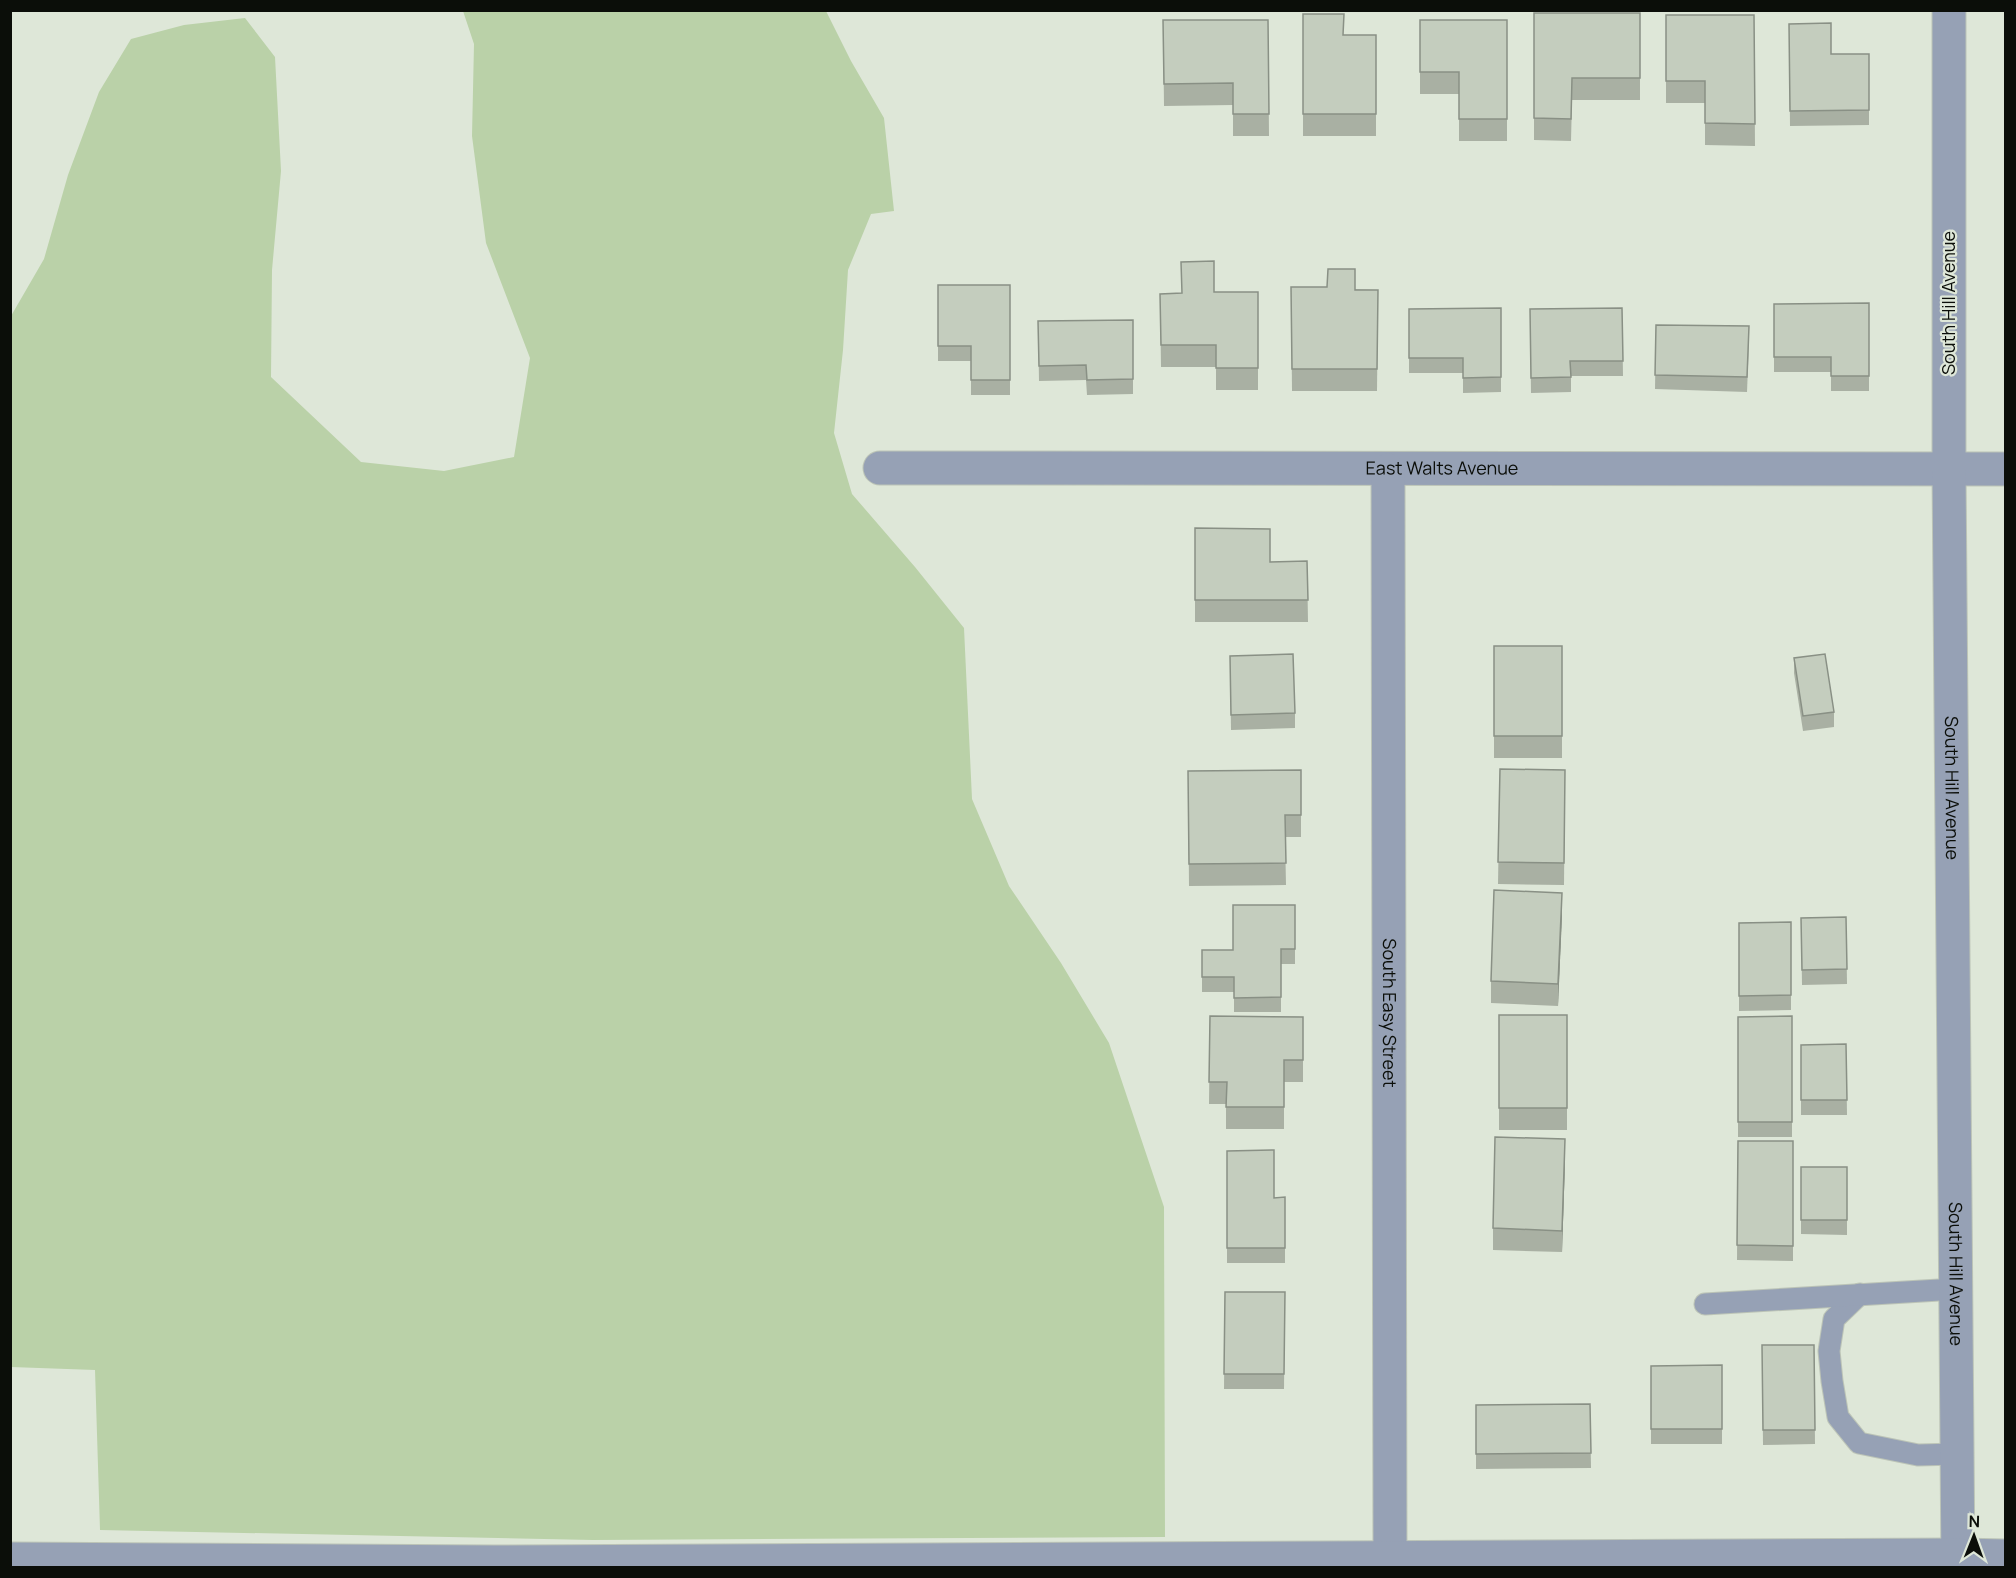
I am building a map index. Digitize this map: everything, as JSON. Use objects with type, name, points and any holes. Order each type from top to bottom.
[{"type":"street","name":"South Hill Avenue","points":[[1949,10],[1949,470],[1958,1561]]},
{"type":"street","name":"East Walts Avenue","points":[[879,468],[2006,469]]},
{"type":"street","name":"South Easy Street","points":[[1388,470],[1390,1557]]},
{"type":"street","points":[[10,1559],[92,1564],[1390,1557],[1958,1561],[2006,1556]]},
{"type":"lane","points":[[1705,1304],[1956,1289]]},
{"type":"lane","points":[[1860,1294],[1834,1319],[1829,1351],[1838,1417],[1859,1443],[1918,1455],[1957,1454]]},
{"type":"green space","points":[[463,11],[826,11],[851,61],[884,118],[894,211],[871,214],[848,270],[843,350],[834,433],[852,494],[964,628],[972,799],[1009,886],[1061,963],[1109,1043],[1164,1207],[1165,1537],[593,1540],[100,1530],[95,1370],[11,1367],[11,316],[44,259],[68,175],[99,92],[131,39],[184,25],[245,18],[275,57],[281,171],[272,270],[271,377],[361,462],[444,471],[514,457],[530,358],[486,243],[472,136],[474,44]]},
{"type":"building","points":[[1534,13],[1640,13],[1640,78],[1572,78],[1571,119],[1534,118]]},
{"type":"building","points":[[1303,14],[1344,14],[1343,35],[1376,35],[1376,114],[1303,114]]},
{"type":"building","points":[[1666,15],[1754,15],[1755,124],[1705,123],[1705,81],[1666,81]]},
{"type":"building","points":[[1163,20],[1268,20],[1269,114],[1233,114],[1233,83],[1164,84]]},
{"type":"building","points":[[1420,20],[1507,20],[1507,119],[1459,119],[1459,72],[1420,72]]},
{"type":"building","points":[[1831,23],[1831,54],[1869,54],[1869,110],[1790,111],[1789,24]]},
{"type":"building","points":[[1214,261],[1214,292],[1258,292],[1258,368],[1216,368],[1216,345],[1161,345],[1160,294],[1182,293],[1181,262]]},
{"type":"building","points":[[1328,269],[1355,269],[1355,290],[1378,290],[1377,369],[1292,369],[1291,287],[1327,287]]},
{"type":"building","points":[[938,285],[1010,285],[1010,380],[971,380],[971,346],[938,346]]},
{"type":"building","points":[[1869,303],[1869,376],[1831,376],[1831,357],[1774,357],[1774,304]]},
{"type":"building","points":[[1501,308],[1501,377],[1463,378],[1463,358],[1409,358],[1409,309]]},
{"type":"building","points":[[1622,308],[1623,361],[1570,361],[1571,377],[1531,378],[1530,309]]},
{"type":"building","points":[[1133,320],[1133,379],[1087,380],[1086,365],[1039,366],[1038,321]]},
{"type":"building","points":[[1656,325],[1749,326],[1747,377],[1655,375]]},
{"type":"building","points":[[1195,528],[1270,529],[1270,562],[1307,561],[1308,600],[1195,600]]},
{"type":"building","points":[[1494,646],[1562,646],[1562,736],[1494,736]]},
{"type":"building","points":[[1293,654],[1295,713],[1231,715],[1230,656]]},
{"type":"building","points":[[1825,654],[1834,712],[1803,716],[1794,658]]},
{"type":"building","points":[[1500,769],[1565,770],[1564,863],[1498,862]]},
{"type":"building","points":[[1301,770],[1301,815],[1285,815],[1286,863],[1189,864],[1188,771]]},
{"type":"building","points":[[1494,890],[1562,893],[1558,984],[1491,981]]},
{"type":"building","points":[[1233,905],[1295,905],[1295,949],[1281,949],[1281,997],[1234,998],[1234,977],[1202,977],[1202,950],[1233,950]]},
{"type":"building","points":[[1846,917],[1847,969],[1802,970],[1801,918]]},
{"type":"building","points":[[1791,922],[1791,995],[1739,996],[1739,923]]},
{"type":"building","points":[[1499,1015],[1567,1015],[1567,1108],[1499,1108]]},
{"type":"building","points":[[1210,1016],[1303,1017],[1303,1060],[1284,1060],[1284,1107],[1226,1107],[1227,1082],[1209,1082]]},
{"type":"building","points":[[1792,1016],[1792,1122],[1738,1122],[1738,1017]]},
{"type":"building","points":[[1846,1044],[1847,1100],[1801,1100],[1801,1045]]},
{"type":"building","points":[[1495,1137],[1565,1139],[1562,1231],[1493,1228]]},
{"type":"building","points":[[1738,1141],[1793,1141],[1793,1246],[1737,1245]]},
{"type":"building","points":[[1274,1150],[1274,1198],[1285,1197],[1285,1248],[1227,1248],[1227,1151]]},
{"type":"building","points":[[1801,1167],[1847,1167],[1847,1220],[1801,1220]]},
{"type":"building","points":[[1225,1292],[1285,1292],[1284,1374],[1224,1374]]},
{"type":"building","points":[[1762,1345],[1814,1345],[1815,1430],[1763,1430]]},
{"type":"building","points":[[1722,1365],[1722,1429],[1651,1429],[1651,1366]]},
{"type":"building","points":[[1590,1404],[1591,1453],[1476,1454],[1476,1405]]}]
